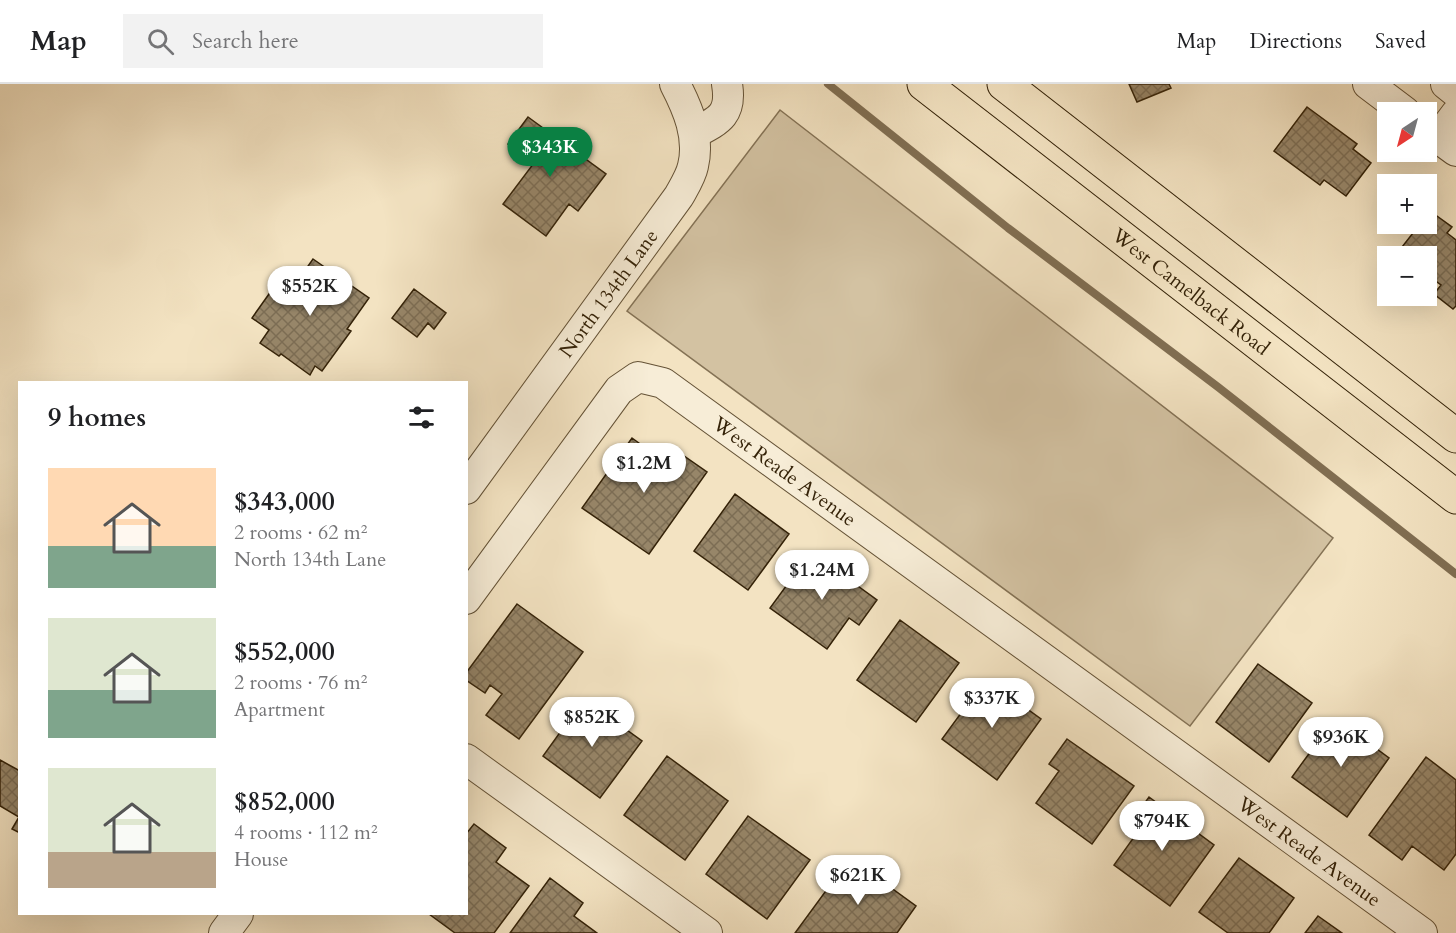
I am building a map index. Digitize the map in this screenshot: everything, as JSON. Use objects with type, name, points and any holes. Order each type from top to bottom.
[{"type":"main road","name":"West Camelback Road","points":[[924,84],[1456,497]]},
{"type":"main road","points":[[1004,84],[1456,436]]},
{"type":"street","name":"North 134th Lane","points":[[468,486],[679,196],[693,166],[695,132],[675,84]]},
{"type":"street","points":[[695,132],[717,121],[728,107],[727,84]]},
{"type":"street","points":[[1368,84],[1392,102]]},
{"type":"street","points":[[1446,84],[1456,92]]},
{"type":"street","points":[[1440,139],[1456,114]]},
{"type":"street","name":"West Reade Avenue","points":[[468,596],[619,390],[638,377],[663,383],[1422,933]]},
{"type":"street","points":[[468,760],[707,933]]},
{"type":"street","points":[[224,933],[237,915]]},
{"type":"shaded area","points":[[780,110],[1333,538],[1190,726],[627,311]]},
{"type":"building","points":[[1129,84],[1169,84],[1171,88],[1137,102]]},
{"type":"building","points":[[1307,107],[1357,144],[1353,149],[1371,163],[1346,196],[1324,180],[1320,185],[1274,151]]},
{"type":"building","points":[[528,117],[606,174],[578,211],[569,204],[546,236],[503,204],[534,163],[508,144]]},
{"type":"building","points":[[1437,216],[1452,227],[1447,233],[1456,240],[1456,306],[1453,309],[1437,296],[1437,290],[1441,285],[1437,282],[1437,246],[1403,246],[1412,234],[1437,234]]},
{"type":"building","points":[[313,259],[369,298],[347,329],[351,331],[322,371],[315,366],[310,375],[281,354],[279,356],[260,343],[269,330],[252,318],[281,277],[294,286]]},
{"type":"building","points":[[414,289],[446,313],[434,329],[428,323],[417,337],[392,318]]},
{"type":"building","points":[[632,438],[665,462],[674,449],[707,472],[649,554],[582,508]]},
{"type":"building","points":[[735,494],[789,534],[748,590],[694,551]]},
{"type":"building","points":[[811,552],[877,600],[859,625],[849,618],[827,649],[770,608]]},
{"type":"building","points":[[517,604],[583,652],[519,739],[486,715],[502,694],[490,685],[485,693],[468,681],[468,670]]},
{"type":"building","points":[[900,620],[959,663],[916,722],[857,680]]},
{"type":"building","points":[[1258,664],[1312,703],[1269,762],[1216,722]]},
{"type":"building","points":[[986,679],[1041,719],[997,780],[942,739]]},
{"type":"building","points":[[584,699],[642,741],[600,798],[543,756]]},
{"type":"building","points":[[1335,718],[1389,758],[1347,817],[1292,777]]},
{"type":"building","points":[[1067,739],[1134,786],[1092,844],[1036,803],[1059,771],[1049,764]]},
{"type":"building","points":[[667,756],[728,801],[685,860],[624,815]]},
{"type":"building","points":[[1426,757],[1456,780],[1456,854],[1444,870],[1412,846],[1402,860],[1369,835]]},
{"type":"building","points":[[0,760],[18,770],[18,816],[0,806]]},
{"type":"building","points":[[1149,797],[1214,845],[1170,906],[1114,865],[1137,833],[1128,826]]},
{"type":"building","points":[[748,816],[810,860],[767,919],[706,874]]},
{"type":"building","points":[[18,819],[18,832],[12,829]]},
{"type":"building","points":[[474,824],[506,848],[496,862],[529,886],[494,933],[455,933],[430,915],[468,915],[468,832]]},
{"type":"building","points":[[850,858],[916,906],[897,933],[795,933]]},
{"type":"building","points":[[1239,858],[1294,898],[1269,933],[1228,933],[1199,912]]},
{"type":"building","points":[[550,878],[583,903],[574,916],[597,933],[510,933]]},
{"type":"building","points":[[1318,916],[1342,933],[1305,933]]},
{"type":"waterway","points":[[828,84],[1008,228],[1218,387],[1456,574]]}]
